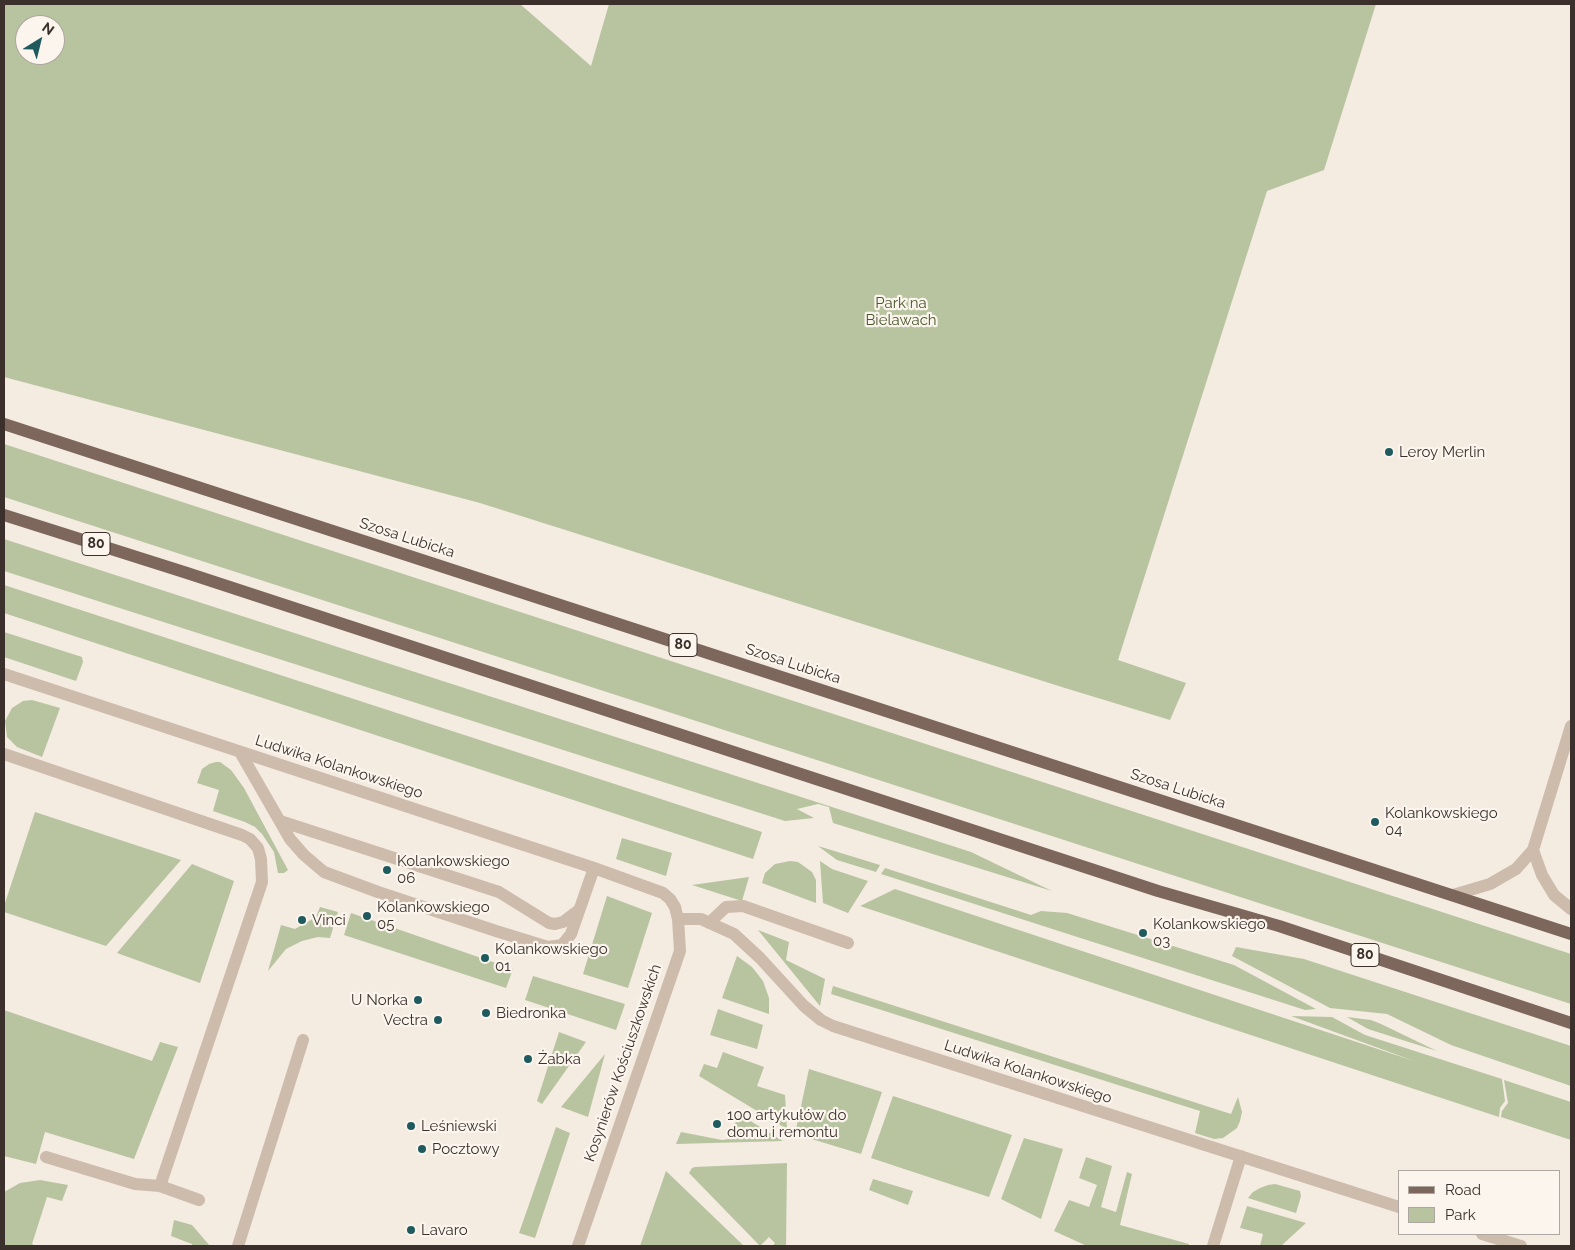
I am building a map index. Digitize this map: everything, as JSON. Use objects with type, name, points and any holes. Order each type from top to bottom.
[{"type":"main road","name":"Szosa Lubicka","points":[[4,424],[1571,934]]},
{"type":"main road","name":"80","points":[[4,515],[1158,891],[1280,926],[1571,1023]]},
{"type":"street","name":"Ludwika Kolankowskiego","points":[[4,675],[594,868],[663,893]]},
{"type":"street","points":[[1453,895],[1490,884],[1516,869],[1533,850],[1571,726]]},
{"type":"street","points":[[240,752],[297,847],[318,868],[328,874],[542,946],[556,947],[565,943],[571,934],[594,868]]},
{"type":"street","points":[[4,754],[242,835],[258,848],[262,859],[262,882],[160,1186]]},
{"type":"street","points":[[280,821],[498,892],[549,924],[563,922],[579,910]]},
{"type":"street","points":[[1533,850],[1542,875],[1554,895],[1571,909]]},
{"type":"street","name":"Kosynierów Kościuszkowskich","points":[[578,1246],[680,951],[678,919],[675,907],[663,893]]},
{"type":"street","points":[[709,923],[726,907],[743,906],[848,943]]},
{"type":"street","name":"Ludwika Kolankowskiego","points":[[678,919],[701,919],[734,934],[760,958],[804,1006],[821,1020],[833,1026],[1398,1207]]},
{"type":"street","points":[[238,1246],[303,1040]]},
{"type":"street","points":[[1213,1246],[1241,1156]]},
{"type":"street","points":[[46,1157],[135,1184],[160,1186],[199,1200]]},
{"type":"street","points":[[1485,1235],[1521,1246]]},
{"type":"green space","name":"Park na Bielawach","points":[[4,4],[520,4],[591,66],[609,4],[1376,4],[1324,170],[1267,191],[1118,660],[1186,683],[1170,720],[480,503],[4,377]]},
{"type":"green space","points":[[4,444],[1571,954],[1571,1004],[4,497]]},
{"type":"green space","points":[[4,539],[971,852],[1052,891],[833,823],[829,807],[818,804],[797,809],[814,818],[785,821],[4,571]]},
{"type":"green space","points":[[4,585],[762,832],[753,859],[4,613]]},
{"type":"green space","points":[[4,632],[82,657],[83,662],[76,681],[4,657]]},
{"type":"green space","points":[[32,700],[60,708],[42,757],[17,747],[7,737],[5,721],[12,708],[23,701]]},
{"type":"green space","points":[[220,762],[231,770],[244,788],[288,870],[284,873],[278,873],[274,852],[255,827],[213,811],[219,790],[197,783],[202,769]]},
{"type":"green space","points":[[35,812],[181,860],[106,946],[4,912],[4,906]]},
{"type":"green space","points":[[622,838],[672,853],[666,876],[616,859]]},
{"type":"green space","points":[[818,846],[880,865],[876,872],[837,860]]},
{"type":"green space","points":[[790,861],[798,862],[812,872],[816,880],[816,903],[762,883],[765,873],[775,864]]},
{"type":"green space","points":[[820,861],[832,869],[868,881],[848,913],[823,903]]},
{"type":"green space","points":[[192,864],[234,881],[200,983],[117,953]]},
{"type":"green space","points":[[885,868],[1031,915],[1041,911],[1067,913],[1234,965],[1316,1009],[1305,1010],[881,874]]},
{"type":"green space","points":[[749,877],[742,901],[692,885]]},
{"type":"green space","points":[[895,889],[1414,1061],[1291,1016],[1332,1017],[1365,1035],[1502,1079],[1505,1101],[1500,1108],[1499,1117],[860,906]]},
{"type":"green space","points":[[607,896],[652,913],[628,988],[583,974]]},
{"type":"green space","points":[[320,907],[338,912],[330,938],[318,937],[302,941],[286,949],[268,971],[281,925],[295,929],[316,917]]},
{"type":"green space","points":[[351,913],[513,969],[506,988],[344,935]]},
{"type":"green space","points":[[758,930],[789,942],[786,960],[825,979],[820,1006]]},
{"type":"green space","points":[[1236,947],[1304,959],[1571,1046],[1571,1086],[1451,1045],[1387,1014],[1330,1008],[1232,956]]},
{"type":"green space","points":[[737,956],[752,967],[763,981],[769,998],[769,1014],[722,998]]},
{"type":"green space","points":[[533,976],[625,1004],[616,1030],[525,1000]]},
{"type":"green space","points":[[833,986],[1231,1114],[1238,1097],[1242,1112],[1240,1121],[1237,1128],[1223,1138],[1214,1139],[1195,1133],[1200,1111],[831,994]]},
{"type":"green space","points":[[718,1009],[763,1025],[757,1049],[710,1035]]},
{"type":"green space","points":[[4,1010],[152,1061],[160,1042],[178,1047],[134,1159],[45,1132],[36,1164],[4,1156]]},
{"type":"green space","points":[[1347,1017],[1371,1020],[1437,1051],[1368,1029]]},
{"type":"green space","points":[[559,1032],[586,1042],[542,1104],[537,1101]]},
{"type":"green space","points":[[723,1052],[764,1067],[757,1086],[785,1095],[787,1129],[699,1076],[704,1064],[717,1068]]},
{"type":"green space","points":[[605,1054],[588,1117],[561,1107]]},
{"type":"green space","points":[[809,1069],[882,1092],[861,1154],[795,1134]]},
{"type":"green space","points":[[1504,1080],[1571,1102],[1571,1140],[1501,1117],[1502,1111],[1508,1103]]},
{"type":"green space","points":[[893,1096],[1012,1135],[989,1197],[871,1158]]},
{"type":"green space","points":[[739,1114],[783,1141],[676,1144],[681,1132],[722,1140],[729,1139]]},
{"type":"green space","points":[[556,1127],[570,1133],[535,1238],[519,1233]]},
{"type":"green space","points":[[1024,1138],[1063,1149],[1041,1219],[1001,1199]]},
{"type":"green space","points":[[1086,1157],[1112,1166],[1101,1207],[1116,1212],[1127,1172],[1132,1174],[1120,1225],[1189,1244],[1189,1246],[1087,1246],[1054,1231],[1069,1200],[1089,1207],[1097,1185],[1079,1178]]},
{"type":"green space","points":[[787,1163],[786,1246],[773,1246],[775,1243],[769,1237],[760,1246],[689,1173],[695,1167]]},
{"type":"green space","points":[[666,1171],[744,1246],[640,1246]]},
{"type":"green space","points":[[873,1179],[913,1191],[908,1205],[869,1190]]},
{"type":"green space","points":[[40,1180],[68,1185],[62,1201],[47,1197],[32,1244],[36,1246],[4,1246],[4,1192],[20,1183]]},
{"type":"green space","points":[[1275,1184],[1300,1191],[1301,1196],[1296,1213],[1248,1198],[1260,1188]]},
{"type":"green space","points":[[1247,1206],[1306,1223],[1281,1246],[1260,1246],[1263,1234],[1240,1228]]},
{"type":"green space","points":[[174,1220],[192,1225],[210,1246],[192,1246],[192,1244],[171,1236]]},
{"type":"place","name":"Leroy Merlin","points":[[1389,452]]},
{"type":"place","name":"Kolankowskiego 04","points":[[1375,822]]},
{"type":"place","name":"Kolankowskiego 06","points":[[387,870]]},
{"type":"place","name":"Kolankowskiego 05","points":[[367,916]]},
{"type":"place","name":"Vinci","points":[[302,920]]},
{"type":"place","name":"Kolankowskiego 03","points":[[1143,933]]},
{"type":"place","name":"Kolankowskiego 01","points":[[485,958]]},
{"type":"place","name":"U Norka","points":[[418,1000]]},
{"type":"place","name":"Biedronka","points":[[486,1013]]},
{"type":"place","name":"Vectra","points":[[438,1020]]},
{"type":"place","name":"Żabka","points":[[528,1059]]},
{"type":"place","name":"100 artykułów do domu i remontu","points":[[717,1124]]},
{"type":"place","name":"Leśniewski","points":[[411,1126]]},
{"type":"place","name":"Pocztowy","points":[[422,1149]]},
{"type":"place","name":"Lavaro","points":[[411,1230]]}]
